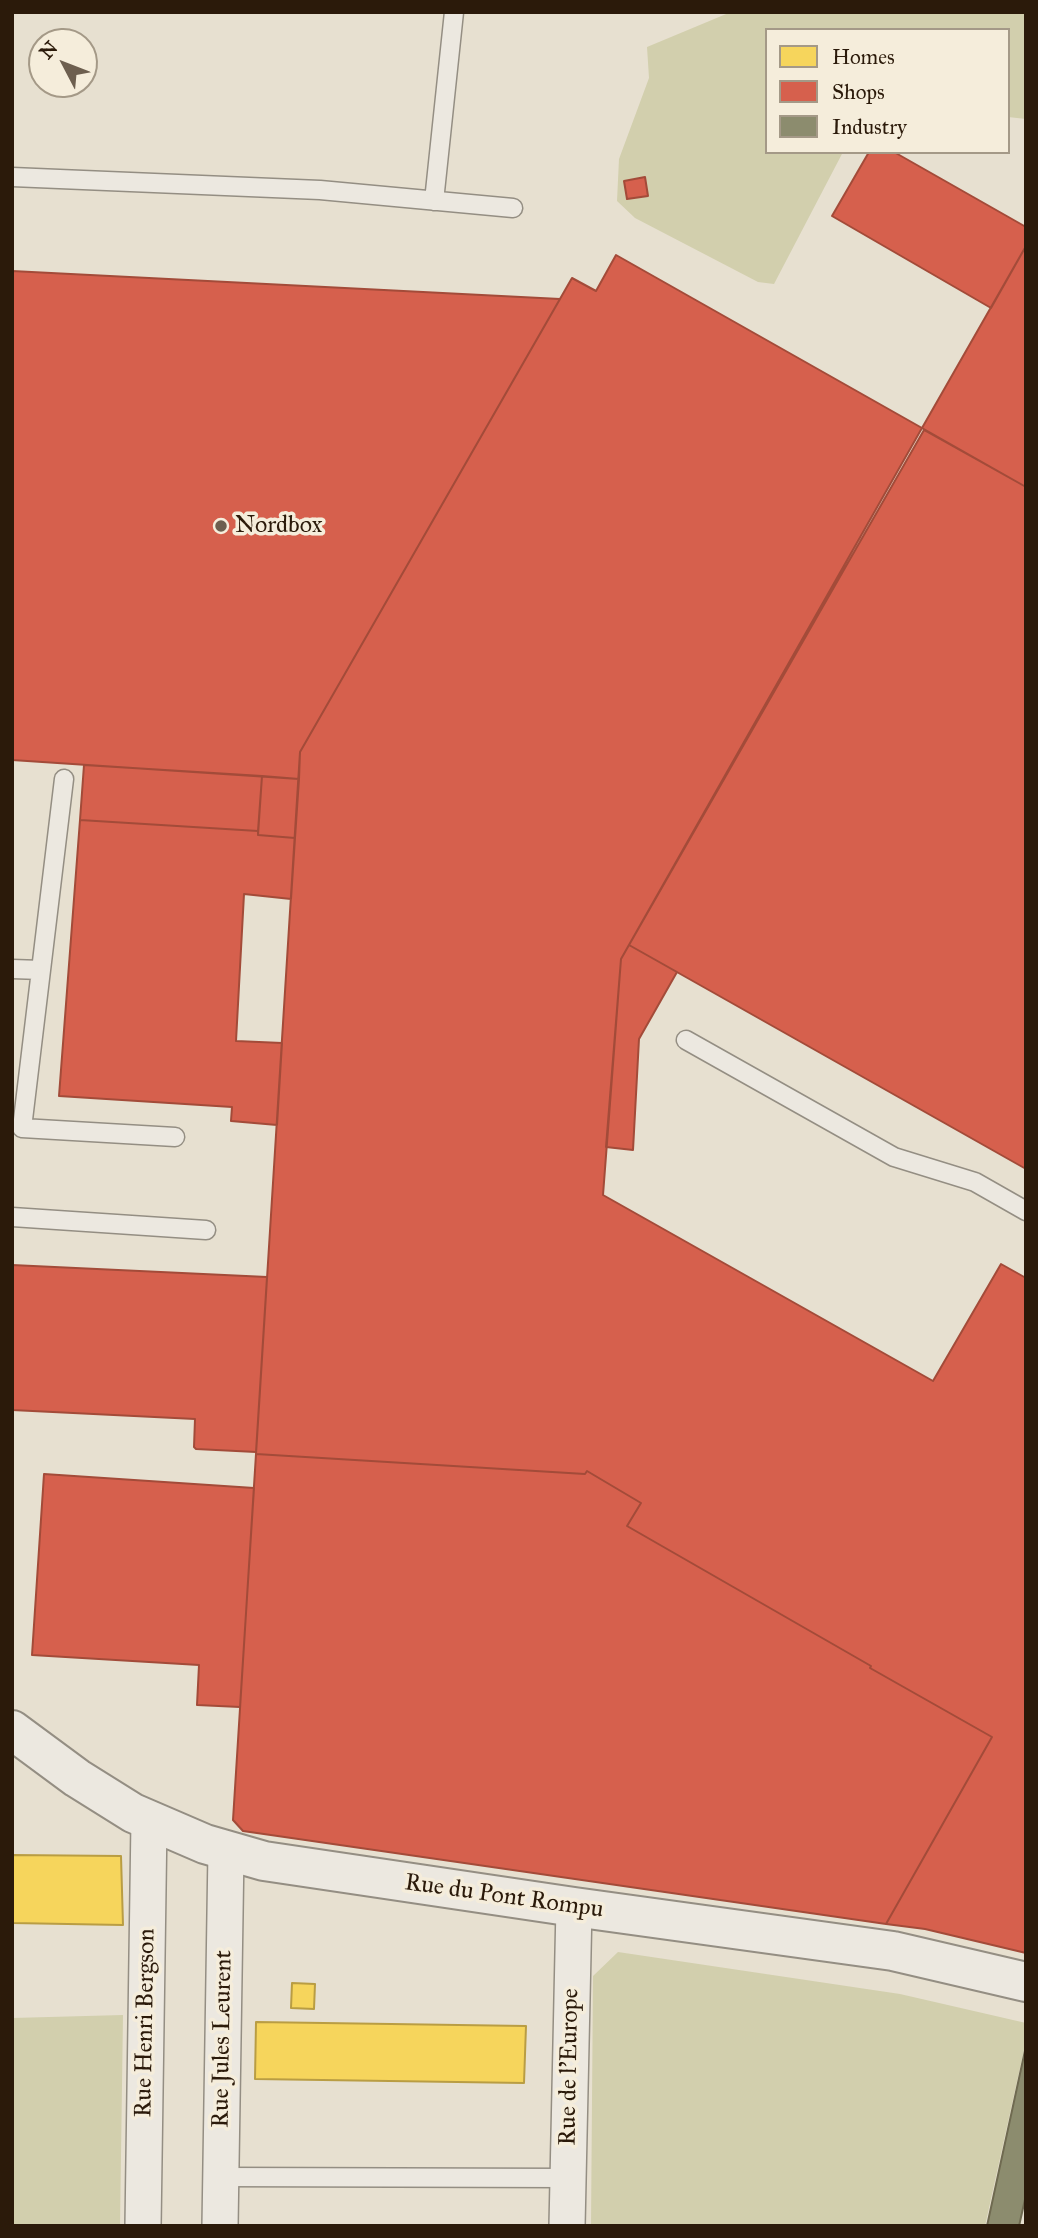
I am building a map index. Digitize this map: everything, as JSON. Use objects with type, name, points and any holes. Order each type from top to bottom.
[{"type":"street","name":"Rue du Pont Rompu","points":[[12,1730],[77,1778],[149,1821],[226,1852],[264,1861],[893,1951],[1026,1982]]},
{"type":"street","name":"Rue Henri Bergson","points":[[143,2226],[149,1821]]},
{"type":"street","name":"Rue Jules Leurent","points":[[220,2226],[226,1852]]},
{"type":"street","name":"Rue de l'Europe","points":[[567,2226],[574,1907]]},
{"type":"lane","points":[[435,201],[454,12]]},
{"type":"lane","points":[[12,177],[320,191],[513,208]]},
{"type":"lane","points":[[64,779],[22,1128],[175,1138]]},
{"type":"lane","points":[[12,969],[41,970]]},
{"type":"lane","points":[[686,1040],[894,1157],[975,1182],[1026,1211]]},
{"type":"lane","points":[[12,1217],[206,1230]]},
{"type":"lane","points":[[221,2177],[568,2178]]},
{"type":"shaded area","points":[[731,12],[1026,12],[1026,119],[1010,117],[1010,28],[765,28],[765,154],[842,154],[774,284],[758,282],[635,218],[617,201],[619,159],[649,78],[647,47]]},
{"type":"shaded area","points":[[618,1952],[900,1994],[1026,2023],[1026,2041],[985,2226],[591,2226],[593,1976]]},
{"type":"shaded area","points":[[123,2015],[120,2226],[12,2226],[12,2018]]},
{"type":"building: Homes","points":[[12,1855],[121,1856],[123,1925],[12,1923]]},
{"type":"building: Homes","points":[[292,1983],[315,1984],[314,2009],[291,2008]]},
{"type":"building: Homes","points":[[256,2022],[526,2026],[524,2083],[255,2079]]},
{"type":"building: Shops","points":[[868,154],[898,154],[1026,227],[1026,246],[991,308],[832,216]]},
{"type":"building: Shops","points":[[645,177],[648,196],[627,199],[624,181]]},
{"type":"building: Shops","points":[[1026,246],[1026,487],[922,428]]},
{"type":"building: Shops","points":[[616,255],[922,428],[621,959],[603,1195],[933,1381],[1001,1264],[1026,1278],[1026,1953],[925,1929],[886,1924],[992,1737],[627,1526],[641,1503],[587,1471],[585,1474],[256,1454],[300,752],[572,278],[596,291]]},
{"type":"building: Shops","name":"Nordbox","points":[[12,271],[560,299],[300,752],[299,779],[12,760]]},
{"type":"building: Shops","points":[[924,430],[1026,487],[1026,1169],[629,945]]},
{"type":"building: Shops","points":[[84,765],[262,776],[258,831],[80,820]]},
{"type":"building: Shops","points":[[262,776],[299,779],[295,838],[258,835]]},
{"type":"building: Shops","points":[[80,820],[258,831],[258,835],[295,838],[291,899],[244,894],[236,1041],[282,1043],[277,1125],[231,1121],[232,1107],[59,1096]]},
{"type":"building: Shops","points":[[629,945],[677,972],[639,1039],[633,1150],[606,1147],[621,959]]},
{"type":"building: Shops","points":[[12,1265],[267,1277],[256,1452],[196,1449],[195,1419],[12,1410]]},
{"type":"building: Shops","points":[[256,1454],[585,1474],[587,1471],[641,1503],[627,1526],[992,1737],[886,1924],[243,1831],[233,1820]]},
{"type":"building: Shops","points":[[44,1474],[254,1488],[240,1707],[197,1705],[199,1665],[32,1655]]},
{"type":"building: Industry","points":[[1026,2046],[1026,2195],[1019,2226],[987,2226]]},
{"type":"place","name":"Nordbox","points":[[221,526]]}]
